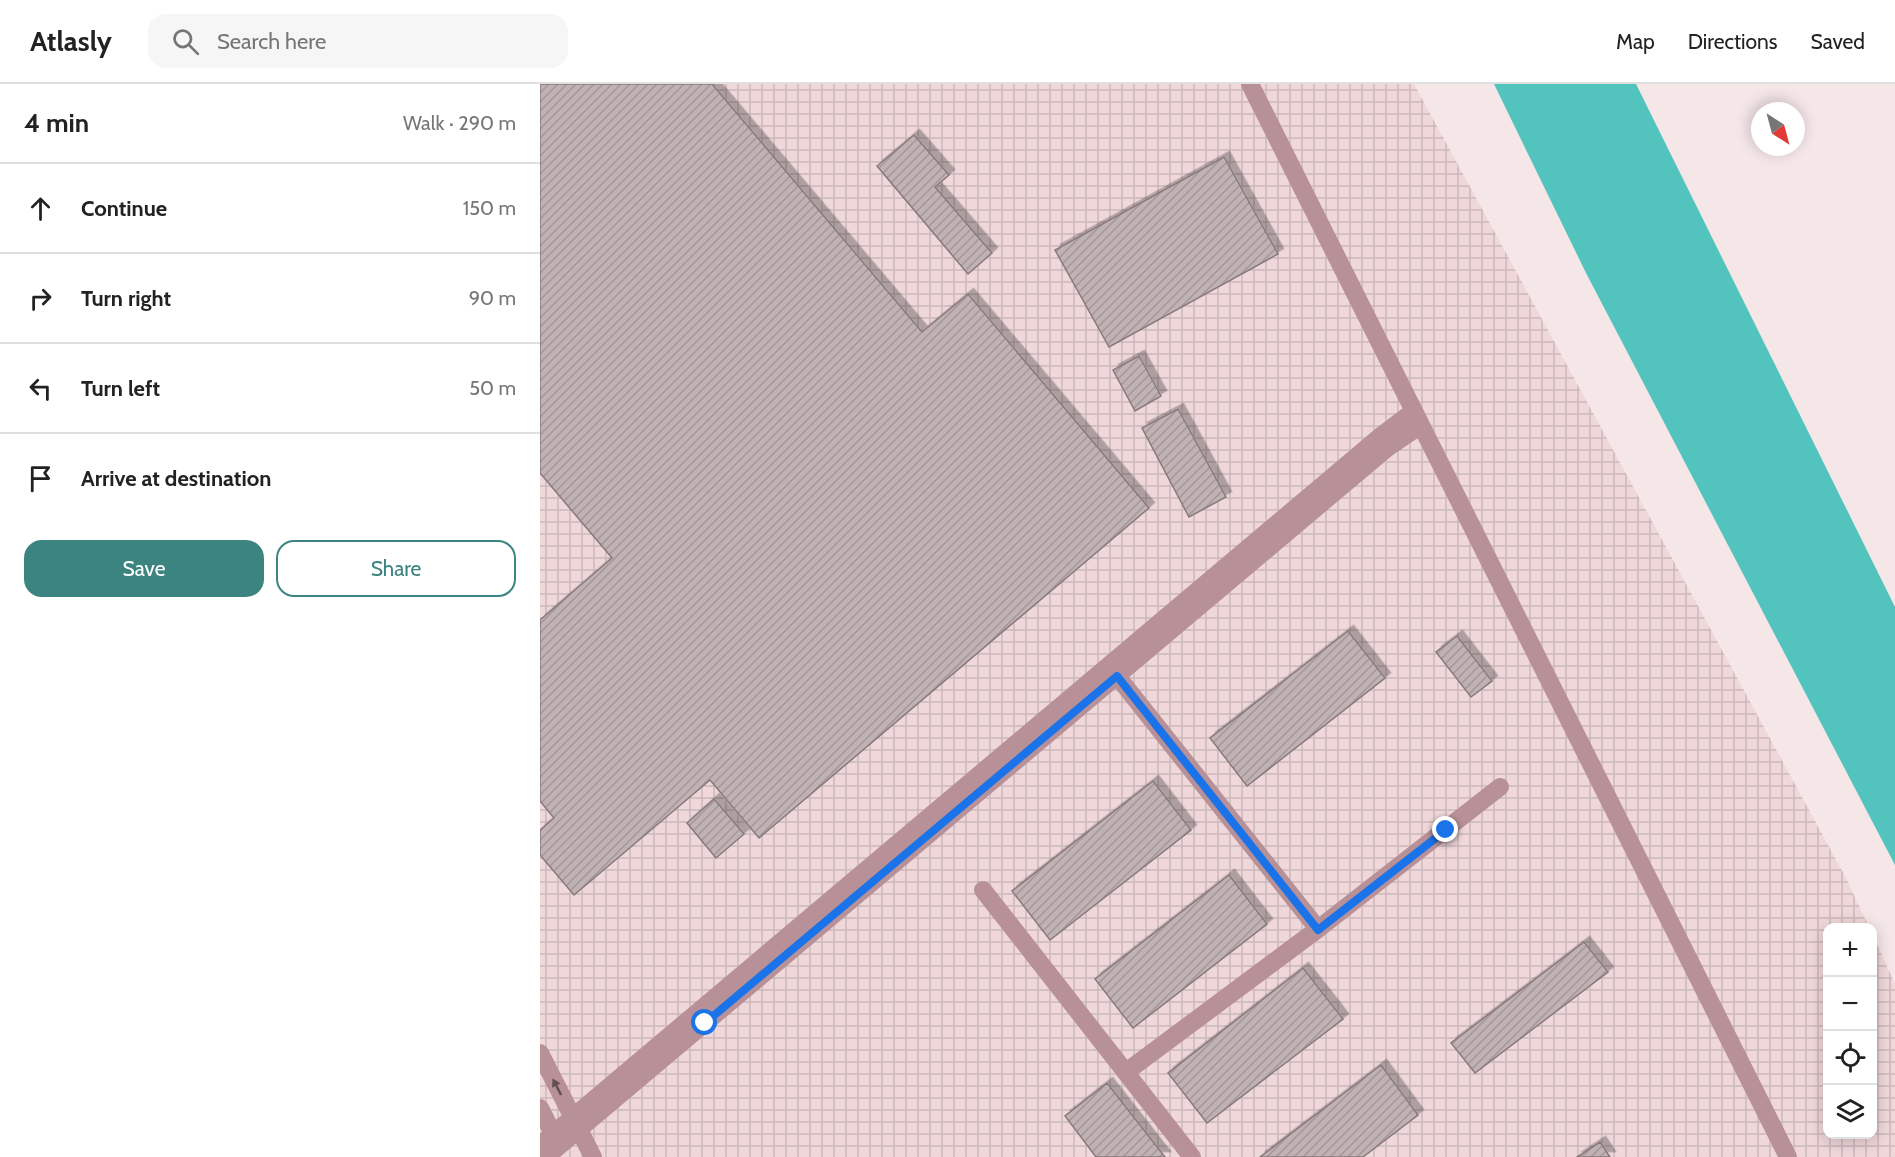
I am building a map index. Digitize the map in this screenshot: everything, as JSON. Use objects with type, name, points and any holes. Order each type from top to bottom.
[{"type":"street","points":[[1250,84],[1788,1157]]},
{"type":"street","points":[[576,1124],[1117,676],[1387,448],[1418,418]]},
{"type":"street","points":[[540,1108],[553,1148],[576,1124],[1363,451],[1418,418]]},
{"type":"street","points":[[1117,676],[1318,930]]},
{"type":"street","points":[[1126,1072],[1318,930],[1500,787]]},
{"type":"street","points":[[983,890],[1192,1157]]},
{"type":"street","points":[[540,1053],[593,1157]]},
{"type":"shaded area","points":[[540,84],[1414,84],[1846,878],[1867,923],[1823,923],[1823,1139],[1877,1139],[1877,944],[1895,984],[1895,1157],[540,1157]]},
{"type":"water","points":[[1494,84],[1636,84],[1895,607],[1895,865],[1586,273]]},
{"type":"building","points":[[540,84],[712,84],[922,332],[968,294],[1149,508],[759,838],[710,780],[574,895],[540,855],[540,830],[554,818],[540,801],[540,620],[612,558],[540,473]]},
{"type":"building","points":[[914,135],[949,175],[935,187],[992,253],[968,274],[877,166]]},
{"type":"building","points":[[1224,157],[1278,254],[1109,347],[1055,250]]},
{"type":"building","points":[[1139,356],[1161,396],[1135,411],[1113,370]]},
{"type":"building","points":[[1178,409],[1226,497],[1189,517],[1142,428]]},
{"type":"building","points":[[1348,631],[1385,678],[1247,786],[1210,738]]},
{"type":"building","points":[[1457,636],[1492,681],[1471,697],[1436,652]]},
{"type":"building","points":[[1153,781],[1191,830],[1050,940],[1012,891]]},
{"type":"building","points":[[714,799],[744,834],[716,858],[687,823]]},
{"type":"building","points":[[1229,875],[1267,924],[1133,1028],[1095,979]]},
{"type":"building","points":[[1584,942],[1608,972],[1475,1073],[1451,1043]]},
{"type":"building","points":[[1303,968],[1343,1019],[1207,1123],[1168,1073]]},
{"type":"building","points":[[1381,1065],[1418,1115],[1363,1157],[1260,1157]]},
{"type":"building","points":[[1107,1083],[1165,1157],[1096,1157],[1065,1116]]},
{"type":"building","points":[[1600,1142],[1610,1157],[1577,1157]]},
{"type":"route","points":[[705,1023],[1117,676],[1318,930],[1446,830]]}]
